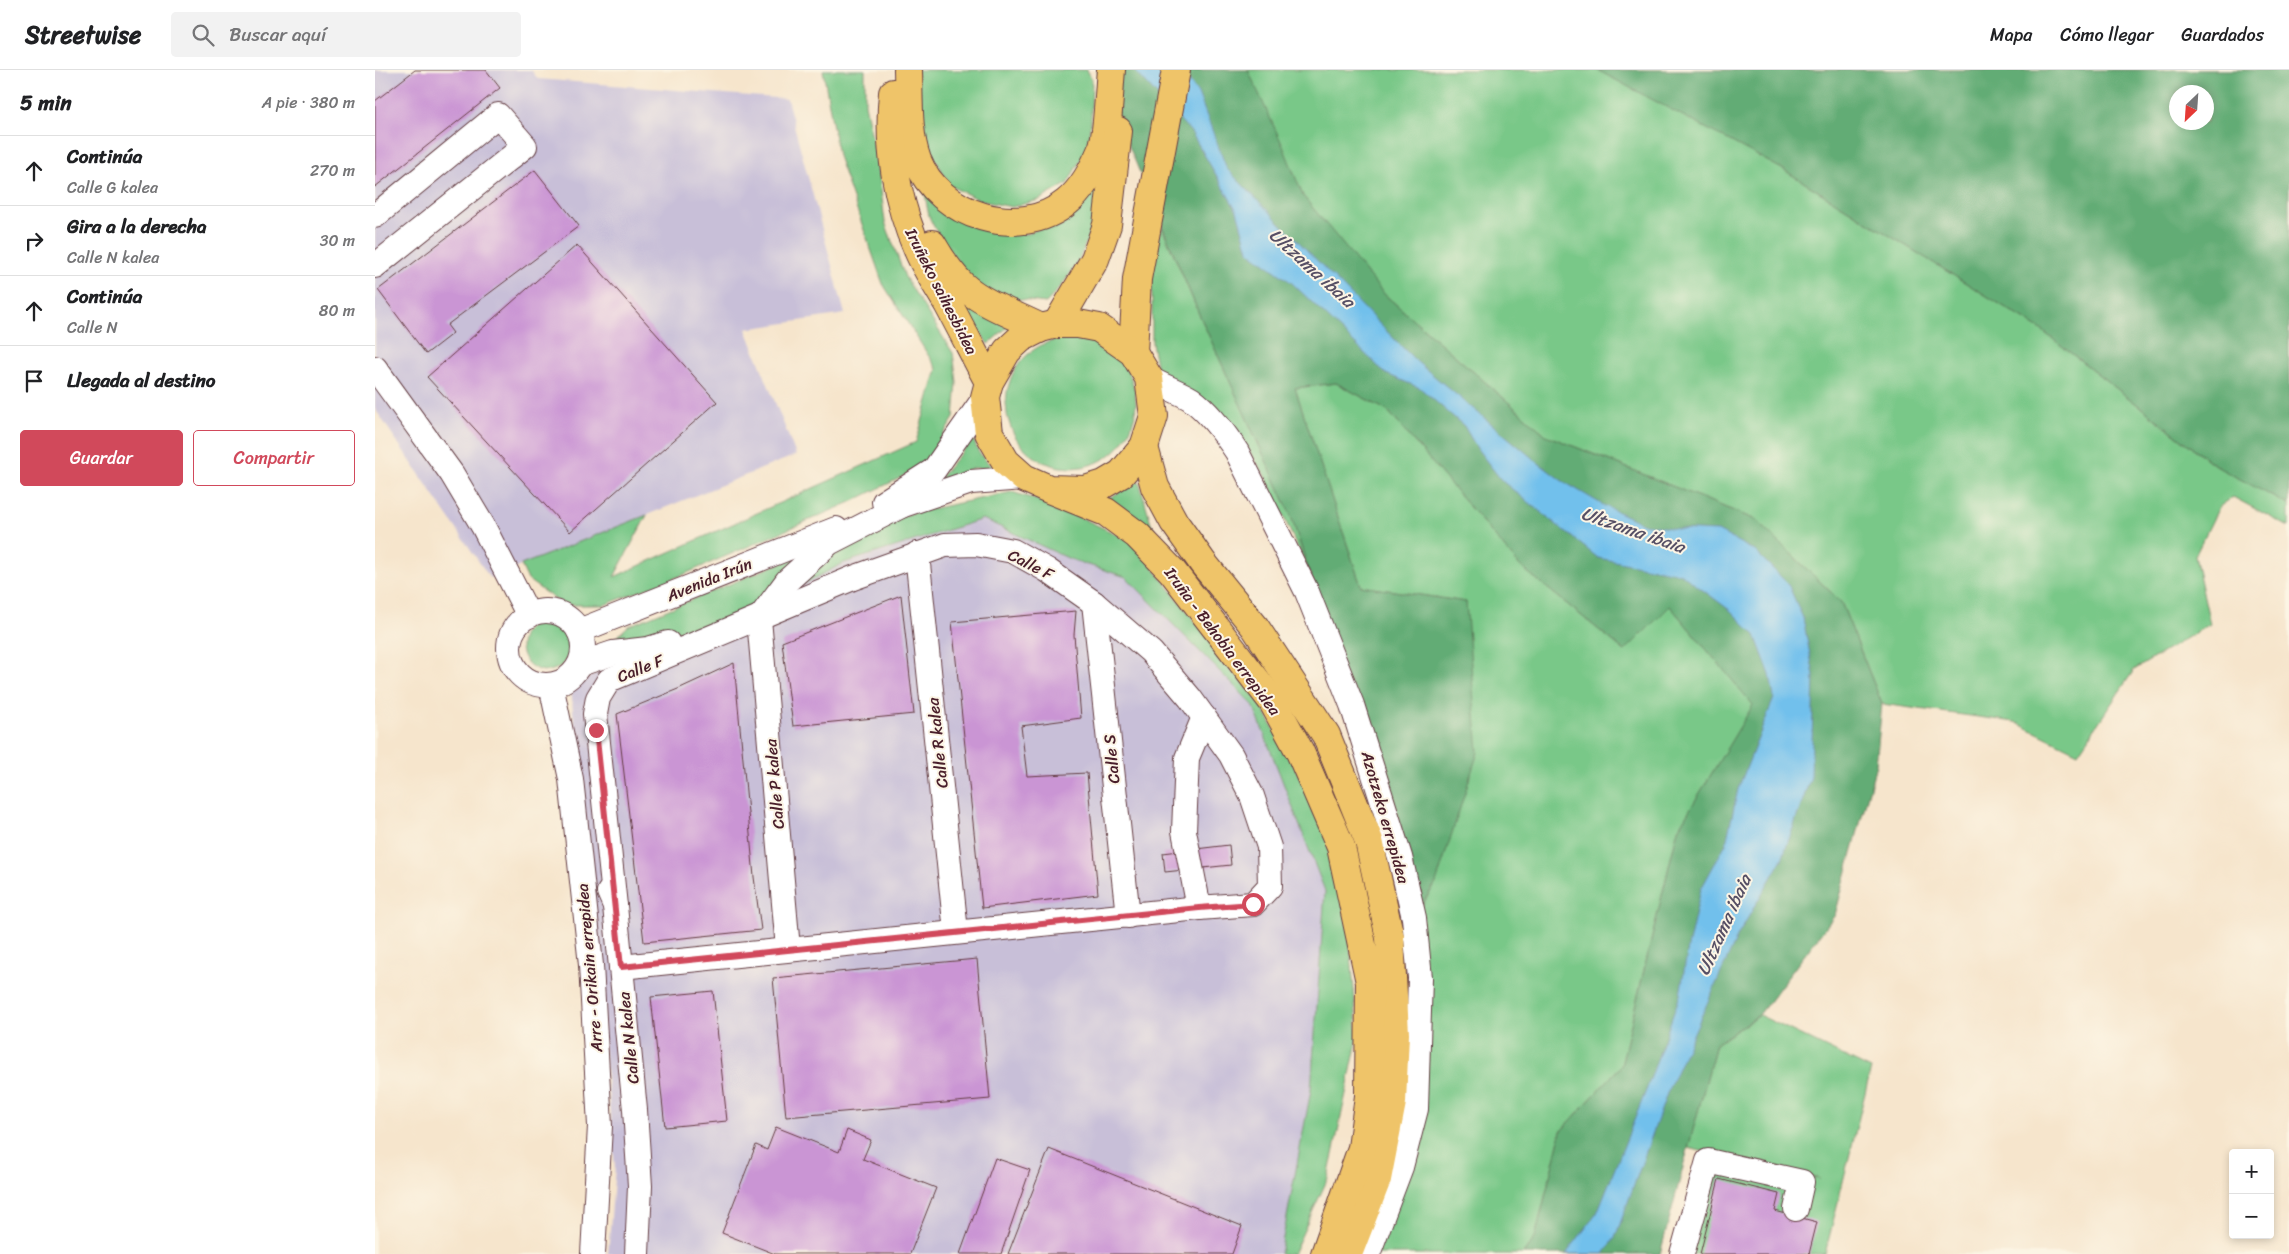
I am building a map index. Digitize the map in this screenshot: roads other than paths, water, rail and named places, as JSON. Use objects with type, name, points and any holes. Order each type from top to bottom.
[{"type":"highway","points":[[1049,326],[1095,259],[1107,225],[1111,134],[1111,70]]},
{"type":"highway","points":[[899,73],[917,160],[933,186],[956,206],[987,219],[1017,222],[1043,217],[1066,203],[1083,186],[1111,134],[1123,70]]},
{"type":"highway","points":[[1133,352],[1137,279],[1176,70]]},
{"type":"highway","name":"Iruñeko saihesbidea","points":[[899,73],[910,180],[917,213],[929,239],[944,263],[963,285],[991,303],[1049,326]]},
{"type":"highway","name":"Iruñeko saihesbidea","points":[[899,73],[891,119],[897,187],[919,252],[987,390]]},
{"type":"highway","points":[[1078,324],[1099,328],[1133,352],[1149,378],[1154,416],[1144,447],[1121,474],[1104,484],[1085,490],[1049,489],[1024,478],[1006,462],[989,433],[987,390],[1007,351],[1021,338],[1049,326],[1078,324]]},
{"type":"highway","name":"Iruña - Behobia errepidea","points":[[1144,447],[1155,487],[1174,522],[1203,563],[1255,627],[1326,735],[1369,841],[1390,938],[1395,1034],[1392,1102],[1377,1179],[1348,1254]]},
{"type":"highway","name":"Iruña - Behobia errepidea","points":[[1049,489],[1106,512],[1137,536],[1172,571],[1273,702],[1300,752],[1341,847],[1370,982],[1369,1096],[1362,1148],[1325,1254]]},
{"type":"highway","points":[[1313,1254],[1354,1171]]},
{"type":"street","points":[[375,216],[498,115],[525,146],[375,266]]},
{"type":"street","points":[[375,368],[453,474],[483,526],[529,616]]},
{"type":"street","name":"Azotzeko errepidea","points":[[1149,378],[1190,398],[1224,432],[1237,452],[1307,592],[1353,710],[1400,857],[1413,918],[1420,978],[1416,1109],[1401,1167],[1368,1254]]},
{"type":"street","name":"Avenida Irún","points":[[839,528],[934,470],[987,390]]},
{"type":"street","points":[[1154,416],[1176,404],[1204,410]]},
{"type":"street","name":"Avenida Irún","points":[[579,631],[839,528],[901,506],[971,482],[1024,478]]},
{"type":"street","name":"Avenida Irún","points":[[759,619],[787,581],[829,543],[901,506]]},
{"type":"street","name":"Calle F","points":[[615,906],[595,714],[598,698],[609,680],[759,619],[853,578],[917,554],[945,545],[977,544],[1013,551],[1047,570],[1095,603],[1151,652],[1204,716],[1231,755],[1252,796],[1269,847],[1270,886],[1253,904],[1199,908]]},
{"type":"street","name":"Calle R kalea","points":[[917,554],[956,932]]},
{"type":"street","name":"Calle S","points":[[1095,603],[1128,916]]},
{"type":"street","points":[[540,612],[562,615],[579,631],[583,647],[580,664],[573,674],[563,681],[551,685],[538,684],[527,679],[517,671],[511,660],[509,647],[512,634],[519,624],[529,616],[540,612]]},
{"type":"street","name":"Calle P kalea","points":[[759,619],[788,948]]},
{"type":"street","points":[[580,664],[613,654],[648,649],[689,635],[710,632],[718,636]]},
{"type":"street","name":"Arre - Orikain errepidea","points":[[551,685],[571,779],[591,965],[600,1126],[593,1254]]},
{"type":"street","points":[[621,967],[788,948],[1199,908],[1184,831],[1187,758],[1204,716]]},
{"type":"street","name":"Calle N kalea","points":[[564,743],[581,763],[594,850],[615,906],[635,1110],[639,1177],[637,1254]]},
{"type":"street","points":[[1682,1254],[1708,1161],[1802,1182],[1796,1208]]},
{"type":"water","name":"Ultzama ibaia","points":[[1134,70],[1181,70],[1198,93],[1227,169],[1416,361],[1536,461],[1561,480],[1603,505],[1644,524],[1677,529],[1718,531],[1755,551],[1788,584],[1803,618],[1814,675],[1811,777],[1782,859],[1738,935],[1669,1088],[1615,1238],[1604,1254],[1566,1254],[1597,1213],[1647,1088],[1680,995],[1701,889],[1726,843],[1738,789],[1774,698],[1770,675],[1755,635],[1731,611],[1681,574],[1598,558],[1502,481],[1478,450],[1464,426],[1420,388],[1386,374],[1292,283],[1248,251],[1237,211],[1191,132]]}]
